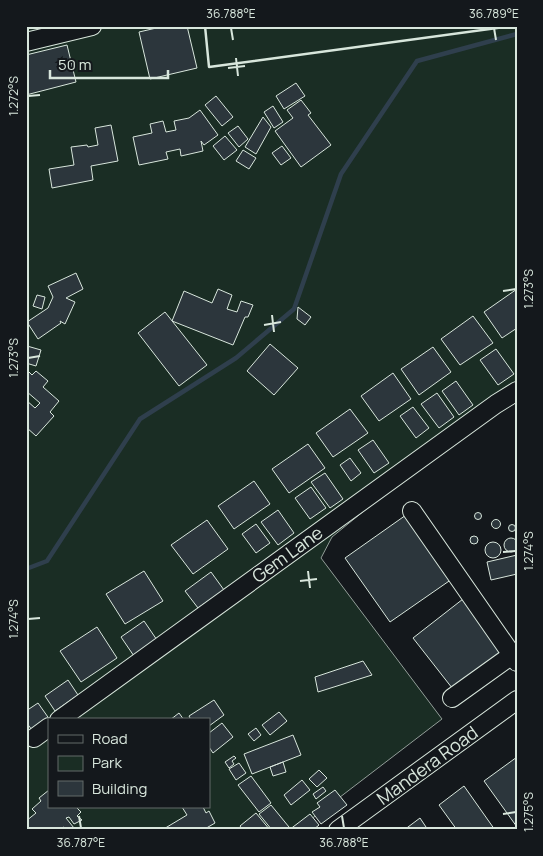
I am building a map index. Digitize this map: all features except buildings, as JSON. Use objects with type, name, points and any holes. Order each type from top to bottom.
[{"type":"street","points":[[26,42],[92,26]]},
{"type":"street","name":"Gem Lane","points":[[62,718],[320,530],[517,391]]},
{"type":"street","points":[[412,511],[514,658],[452,698]]},
{"type":"street","name":"Mandera Road","points":[[338,830],[517,700]]},
{"type":"street","points":[[34,738],[48,728]]},
{"type":"green space","points":[[26,26],[517,26],[517,386],[332,537],[321,558],[442,719],[297,830],[26,830]]},
{"type":"waterway","points":[[26,569],[47,561],[140,419],[236,358],[294,309],[341,174],[417,61],[517,34]]},
{"type":"wall","points":[[205,26],[209,67],[512,26]]}]
